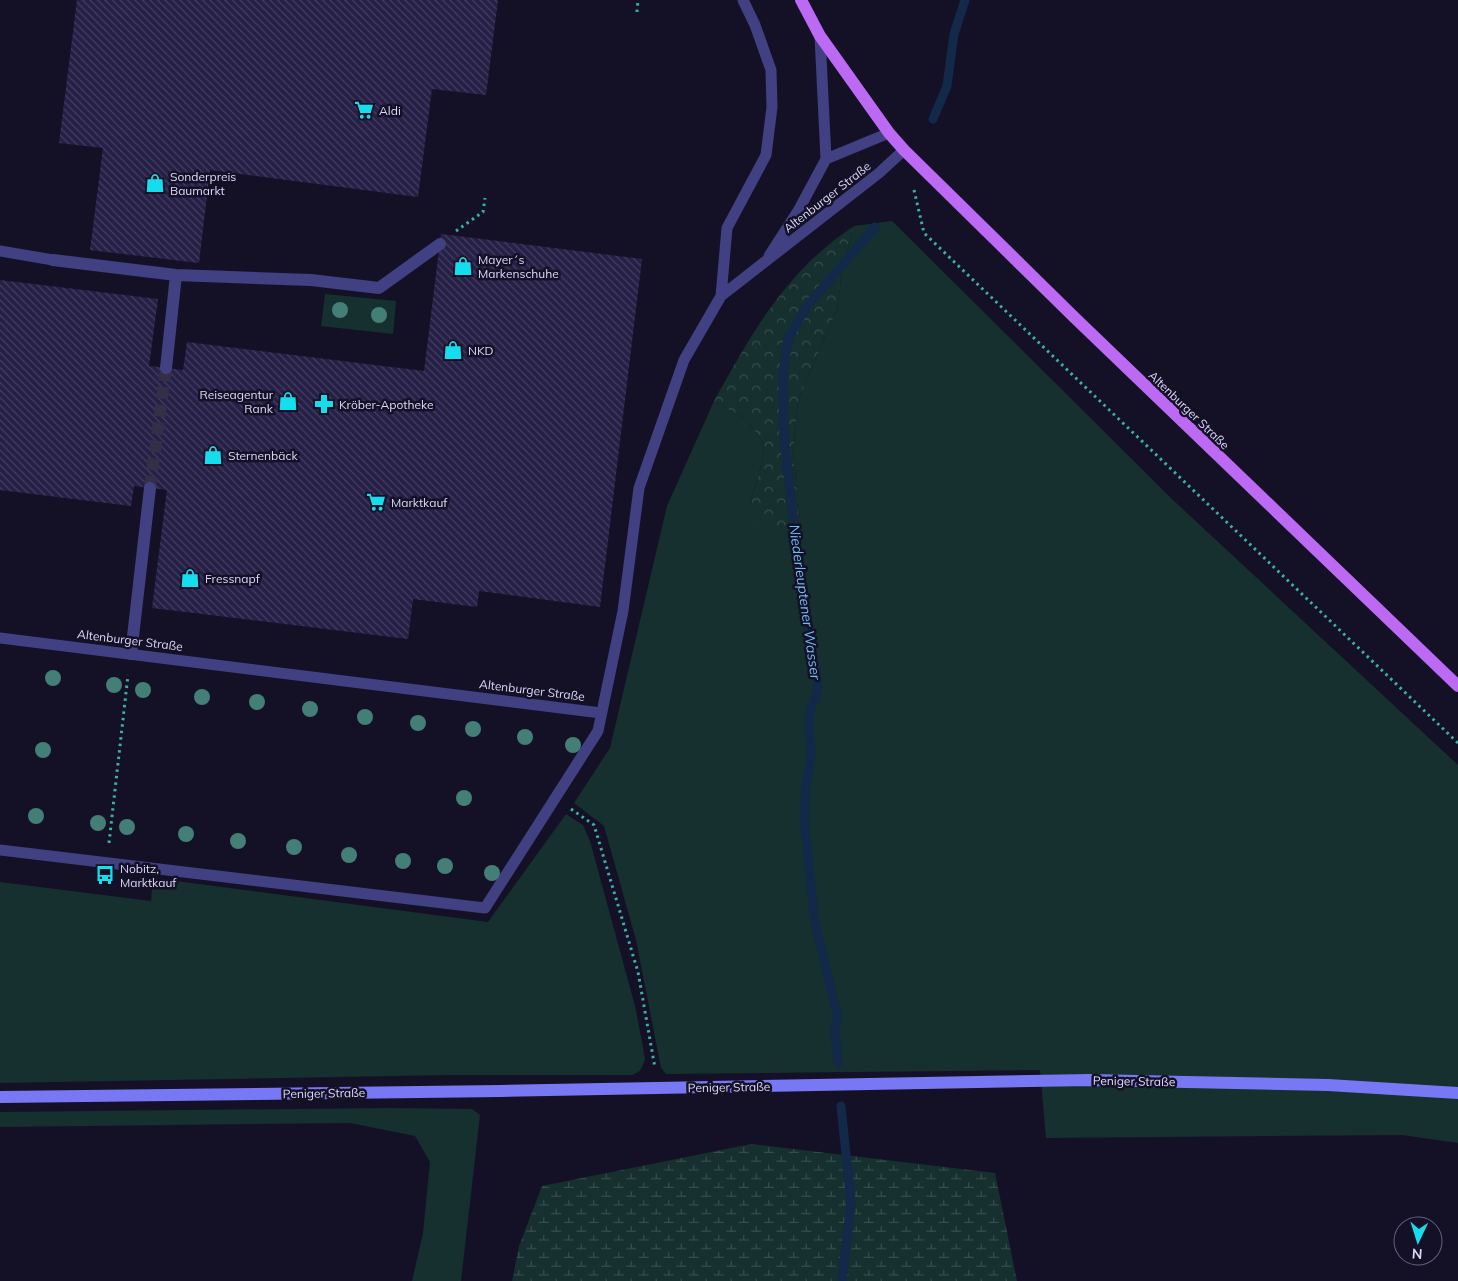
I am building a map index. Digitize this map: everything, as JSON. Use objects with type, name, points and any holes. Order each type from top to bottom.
[{"type":"main road","name":"Altenburger Straße","points":[[801,0],[820,36],[889,133],[904,150],[1075,318],[1458,686]]},
{"type":"street","points":[[53,260],[176,275],[311,280],[379,288],[440,244]]},
{"type":"street","points":[[166,368],[176,275]]},
{"type":"street","points":[[131,654],[150,488]]},
{"type":"street","name":"Peniger Straße","points":[[0,1097],[1089,1080],[1328,1086],[1458,1093]]},
{"type":"lane","points":[[721,296],[727,228],[766,154],[772,107],[771,70],[743,0]]},
{"type":"lane","name":"Altenburger Straße","points":[[765,263],[798,211],[826,159],[820,36]]},
{"type":"lane","name":"Altenburger Straße","points":[[826,159],[889,133]]},
{"type":"lane","name":"Altenburger Straße","points":[[0,638],[601,713],[623,611],[639,488],[684,360],[721,296],[879,173],[904,150]]},
{"type":"lane","points":[[0,251],[53,260]]},
{"type":"lane","points":[[0,850],[485,908],[598,731],[601,713]]},
{"type":"path","points":[[637,12],[638,0]]},
{"type":"path","points":[[913,187],[924,233],[1458,743]]},
{"type":"path","points":[[451,235],[483,212],[485,198]]},
{"type":"path","points":[[106,863],[131,654]]},
{"type":"path","points":[[556,798],[594,825],[638,972],[658,1088]]},
{"type":"green space","points":[[892,221],[1173,500],[1458,765],[1458,1143],[1402,1135],[1046,1138],[1040,1070],[666,1074],[661,1068],[636,940],[604,826],[574,803],[610,748],[667,506],[714,401],[746,419],[764,444],[762,462],[751,500],[801,528],[793,454],[798,401],[837,309],[842,271],[854,226]]},
{"type":"green space","points":[[854,226],[842,271],[837,309],[798,401],[793,454],[801,528],[782,532],[759,522],[751,500],[762,462],[764,444],[746,419],[714,401],[743,350],[773,304],[809,263]]},
{"type":"green space","points":[[325,294],[396,301],[393,334],[321,326]]},
{"type":"green space","points":[[566,814],[583,825],[590,841],[635,1006],[645,1060],[640,1071],[632,1075],[449,1075],[0,1083],[0,882],[151,901],[153,878],[488,922]]},
{"type":"green space","points":[[390,1108],[472,1109],[480,1115],[461,1281],[412,1281],[423,1233],[430,1162],[415,1136],[350,1123],[0,1127],[0,1112]]},
{"type":"green space","points":[[751,1144],[995,1173],[1017,1281],[512,1281],[519,1246],[542,1186]]},
{"type":"building","points":[[77,0],[498,0],[486,95],[432,89],[418,197],[210,170],[199,263],[90,250],[103,148],[59,143]]},
{"type":"building","points":[[441,234],[642,259],[600,607],[479,591],[477,607],[413,599],[408,639],[152,608],[167,490],[134,486],[131,506],[0,490],[0,280],[158,299],[149,366],[183,370],[187,342],[424,371]]},
{"type":"waterway","name":"Niederleuptener Wasser","points":[[933,119],[947,86],[954,34],[965,0]]},
{"type":"waterway","name":"Niederleuptener Wasser","points":[[838,1063],[835,1030],[837,1015],[814,918],[804,817],[806,784],[811,758],[810,710],[817,694],[818,685],[801,583],[784,439],[783,377],[788,338],[807,306],[875,227]]},
{"type":"waterway","name":"Niederleuptener Wasser","points":[[841,1106],[851,1203],[842,1281]]},
{"type":"tunnel","points":[[150,488],[166,368]]},
{"type":"place","name":"Aldi","points":[[364,110]]},
{"type":"place","name":"Sonderpreis Baumarkt","points":[[155,183]]},
{"type":"place","name":"Mayer´s Markenschuhe","points":[[463,266]]},
{"type":"place","name":"NKD","points":[[453,350]]},
{"type":"place","name":"Reiseagentur Rank","points":[[288,401]]},
{"type":"place","name":"Kröber-Apotheke","points":[[324,404]]},
{"type":"place","name":"Sternenbäck","points":[[213,455]]},
{"type":"place","name":"Marktkauf","points":[[376,502]]},
{"type":"place","name":"Fressnapf","points":[[190,578]]},
{"type":"place","name":"Nobitz, Marktkauf","points":[[105,875]]}]
